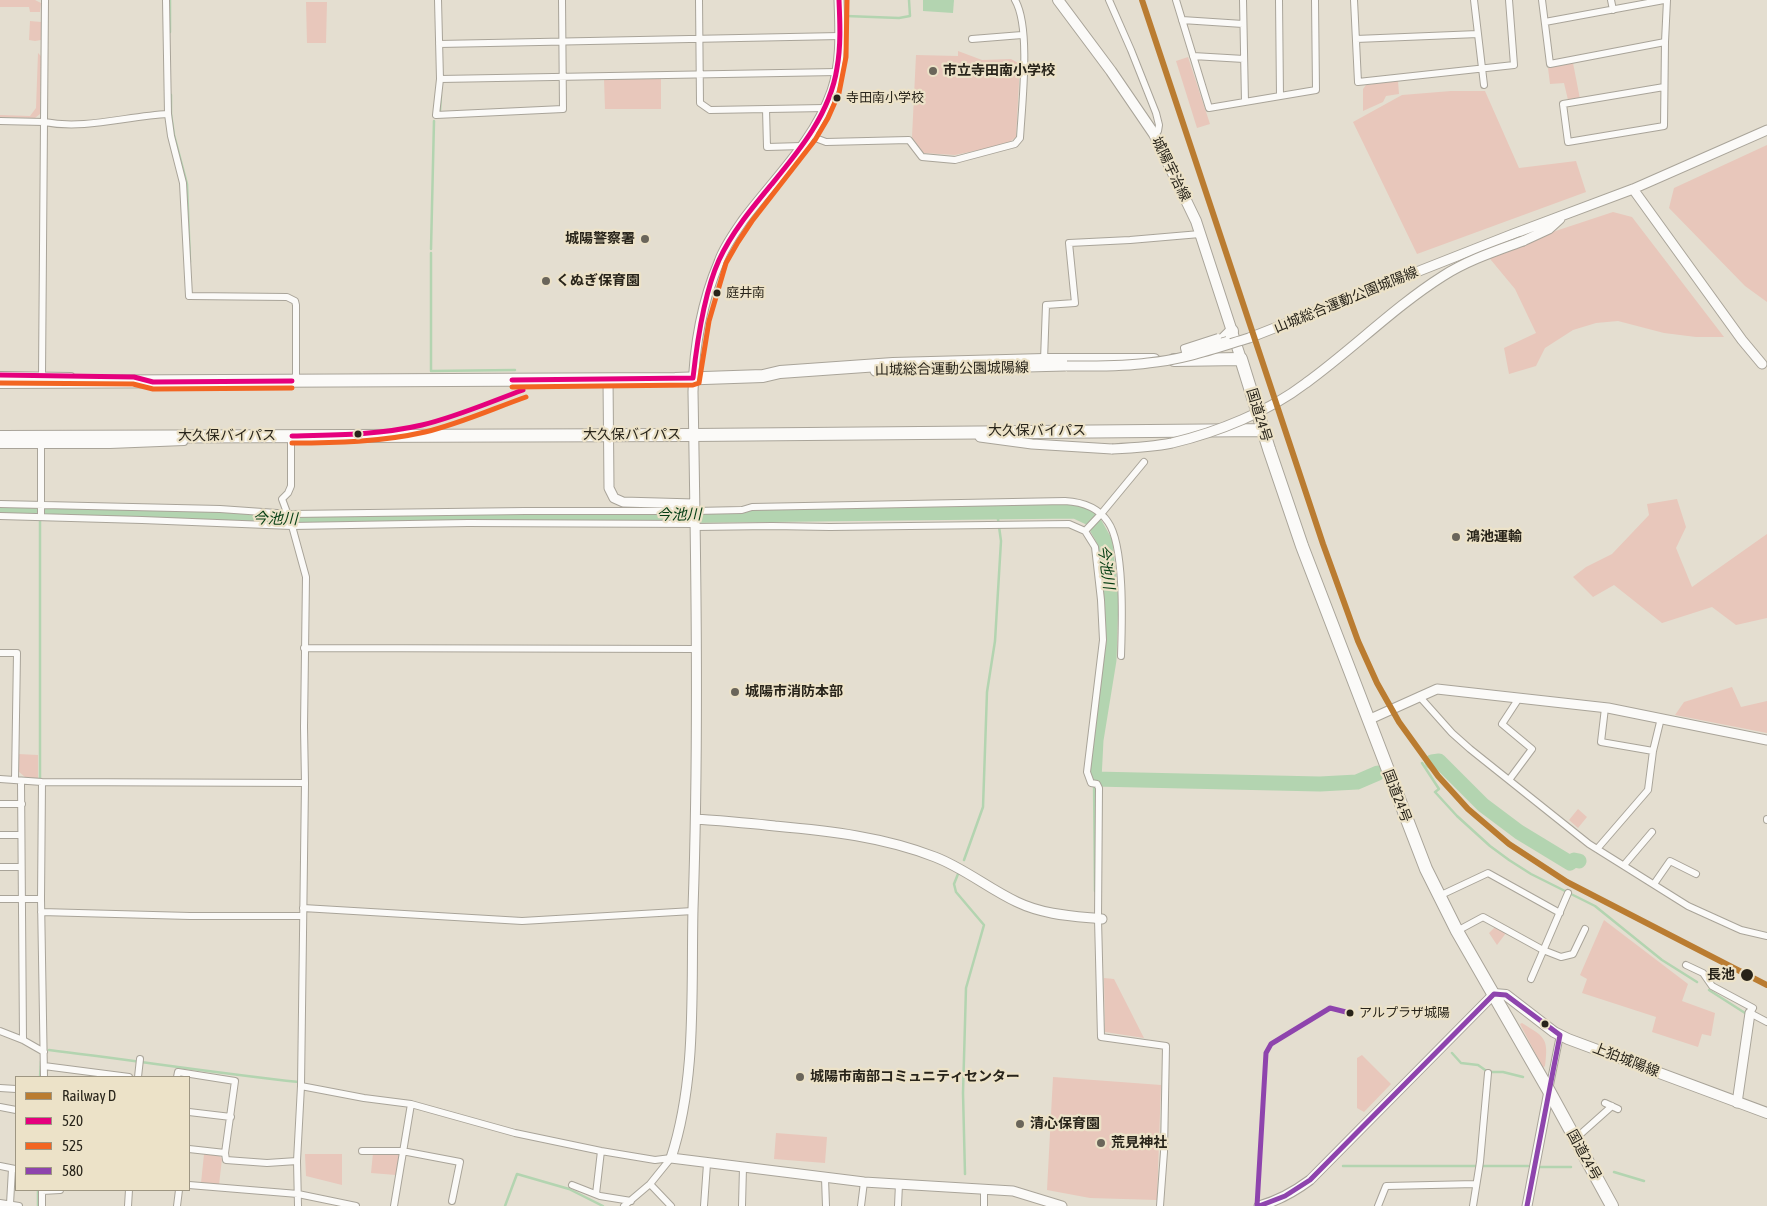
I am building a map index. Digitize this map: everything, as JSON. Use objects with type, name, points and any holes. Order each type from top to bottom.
[{"type":"highway","points":[[1149,360],[1189,353],[1210,346],[1230,336]]},
{"type":"highway","points":[[0,382],[693,378],[763,376],[780,372],[893,364],[1044,360],[1241,359]]},
{"type":"highway","name":"国道24号","points":[[1241,359],[1302,546],[1426,869],[1457,931],[1549,1091],[1612,1206]]},
{"type":"highway","name":"大久保バイパス","points":[[2,440],[292,436],[1263,430]]},
{"type":"main road","name":"城陽宇治線","points":[[1058,0],[1111,71],[1154,134],[1196,221],[1230,336],[1241,359]]},
{"type":"main road","name":"上狛城陽線","points":[[1494,994],[1506,995],[1560,1035],[1737,1104],[1767,1113]]},
{"type":"street","points":[[42,375],[45,0]]},
{"type":"street","points":[[166,0],[168,114],[171,136],[183,183],[189,296],[287,296],[292,298],[296,305],[296,375],[292,381]]},
{"type":"street","points":[[438,0],[440,79],[436,115],[563,109],[562,0]]},
{"type":"street","points":[[699,0],[700,103],[710,110],[825,108]]},
{"type":"street","points":[[624,1206],[650,1184],[671,1158],[685,1098],[688,1068],[691,1025],[696,819],[697,649],[693,378],[704,311],[719,261],[744,220],[802,146],[825,108],[837,72],[840,0]]},
{"type":"street","points":[[811,133],[818,139],[826,142],[909,140],[922,157],[955,160],[1015,144],[1020,138],[1025,54],[1019,8],[1014,0]]},
{"type":"street","points":[[1109,0],[1156,113],[1159,125],[1158,131],[1154,134]]},
{"type":"street","points":[[1176,0],[1210,108],[1316,90],[1315,0]]},
{"type":"street","points":[[1243,0],[1245,102]]},
{"type":"street","points":[[1279,0],[1280,96]]},
{"type":"street","points":[[1354,0],[1358,82],[1514,65],[1509,0]]},
{"type":"street","points":[[1474,0],[1484,85]]},
{"type":"street","points":[[1542,0],[1550,64],[1665,42]]},
{"type":"street","points":[[1611,0],[1613,10]]},
{"type":"street","points":[[1545,22],[1666,0],[1664,126],[1568,142],[1563,104],[1664,87]]},
{"type":"street","points":[[1182,20],[1243,24]]},
{"type":"street","points":[[1356,39],[1478,34]]},
{"type":"street","points":[[972,39],[1022,35]]},
{"type":"street","points":[[439,44],[840,36]]},
{"type":"street","points":[[1193,56],[1244,59]]},
{"type":"street","points":[[440,79],[837,72]]},
{"type":"street","points":[[766,109],[767,147],[802,146]]},
{"type":"street","points":[[0,121],[95,124],[168,114]]},
{"type":"street","name":"山城総合運動公園城陽線","points":[[813,370],[896,371],[1118,366],[1149,364],[1179,358],[1249,338],[1633,189],[1767,130]]},
{"type":"street","points":[[1633,189],[1737,333],[1762,364]]},
{"type":"street","points":[[937,432],[1032,444],[1112,449],[1142,448],[1203,434],[1239,421],[1305,384],[1442,276],[1476,259],[1549,229],[1566,214]]},
{"type":"street","points":[[1044,360],[1046,305],[1075,303],[1069,242],[1130,240],[1200,234]]},
{"type":"street","points":[[1218,338],[1184,348],[1185,352],[1230,336]]},
{"type":"street","points":[[0,375],[134,377],[153,382]]},
{"type":"street","points":[[608,379],[609,488],[614,498],[623,502],[742,510],[752,507],[1080,502],[1099,513],[1112,528],[1116,536],[1121,598],[1121,656]]},
{"type":"street","points":[[2,440],[41,445],[145,444],[292,436],[291,486],[288,493],[282,499],[306,577],[304,648],[305,783],[301,1086],[297,1161],[298,1206]]},
{"type":"street","points":[[40,517],[41,445]]},
{"type":"street","points":[[1086,531],[1099,513],[1144,462]]},
{"type":"street","points":[[0,504],[220,509],[287,514],[694,508]]},
{"type":"street","points":[[0,516],[291,525],[468,523],[830,527],[1069,524],[1086,531],[1095,547],[1103,640],[1087,772],[1099,788],[1101,1037],[1166,1046],[1164,1152],[1160,1206]]},
{"type":"street","points":[[304,648],[697,649]]},
{"type":"street","points":[[0,653],[17,653],[18,781],[22,804],[22,1040]]},
{"type":"street","points":[[1368,720],[1437,689],[1605,708],[1767,740]]},
{"type":"street","points":[[1419,696],[1452,733],[1597,849],[1688,906],[1741,930],[1767,936]]},
{"type":"street","points":[[1509,780],[1532,749],[1502,724],[1519,698]]},
{"type":"street","points":[[1605,708],[1601,742],[1653,751]]},
{"type":"street","points":[[1597,849],[1648,790],[1653,751],[1661,718]]},
{"type":"street","points":[[0,779],[42,782],[305,783]]},
{"type":"street","points":[[42,782],[41,912],[44,1076]]},
{"type":"street","points":[[0,804],[22,804]]},
{"type":"street","points":[[696,819],[826,830],[872,838],[935,857],[966,872],[1018,903],[1051,914],[1100,919]]},
{"type":"street","points":[[1624,865],[1652,832]]},
{"type":"street","points":[[0,835],[21,835]]},
{"type":"street","points":[[1654,884],[1670,861],[1696,874]]},
{"type":"street","points":[[0,867],[21,867]]},
{"type":"street","points":[[1439,896],[1488,873],[1560,913]]},
{"type":"street","points":[[1531,979],[1568,893]]},
{"type":"street","points":[[0,899],[41,899]]},
{"type":"street","points":[[303,908],[522,921],[693,911]]},
{"type":"street","points":[[41,912],[190,916],[303,916]]},
{"type":"street","points":[[1457,931],[1483,917],[1544,950],[1561,957],[1573,954],[1585,928]]},
{"type":"street","points":[[1686,965],[1702,973],[1712,986],[1753,1008],[1750,1014],[1737,1104]]},
{"type":"street","points":[[1259,1206],[1271,1204],[1310,1180],[1494,994]]},
{"type":"street","points":[[1750,1014],[1767,1022]]},
{"type":"street","points":[[0,1031],[44,1052]]},
{"type":"street","points":[[1527,1206],[1560,1035]]},
{"type":"street","points":[[138,1076],[140,1061]]},
{"type":"street","points":[[44,1066],[121,1076]]},
{"type":"street","points":[[177,1076],[178,1072],[235,1081],[225,1153],[226,1160],[267,1163],[297,1161]]},
{"type":"street","points":[[1473,1206],[1480,1162],[1488,1073]]},
{"type":"street","points":[[301,1086],[364,1098],[410,1104],[515,1133],[655,1160],[671,1158],[707,1164],[864,1182],[1013,1191],[1062,1206]]},
{"type":"street","points":[[0,1088],[15,1089]]},
{"type":"street","points":[[394,1206],[410,1104]]},
{"type":"street","points":[[1575,1139],[1612,1106]]},
{"type":"street","points":[[0,1107],[15,1110]]},
{"type":"street","points":[[190,1112],[231,1117]]},
{"type":"street","points":[[190,1150],[225,1153]]},
{"type":"street","points":[[362,1151],[402,1151],[460,1162],[452,1201]]},
{"type":"street","points":[[596,1194],[601,1151]]},
{"type":"street","points":[[704,1206],[707,1164]]},
{"type":"street","points":[[0,1166],[14,1169],[4,1204],[19,1206]]},
{"type":"street","points":[[742,1206],[743,1167]]},
{"type":"street","points":[[825,1178],[826,1206]]},
{"type":"street","points":[[861,1206],[864,1182]]},
{"type":"street","points":[[650,1184],[670,1206]]},
{"type":"street","points":[[898,1206],[899,1184]]},
{"type":"street","points":[[1378,1206],[1386,1186],[1476,1184]]},
{"type":"street","points":[[190,1185],[298,1194],[356,1206]]},
{"type":"street","points":[[572,1185],[596,1194],[630,1201]]},
{"type":"street","points":[[984,1189],[984,1206]]},
{"type":"street","points":[[42,1191],[42,1206]]},
{"type":"street","points":[[128,1206],[129,1191]]},
{"type":"street","points":[[177,1206],[179,1191]]},
{"type":"shaded area","points":[[0,0],[35,0],[41,3],[40,12],[30,12],[29,7],[0,7]]},
{"type":"shaded area","points":[[923,0],[954,0],[953,13],[923,11]]},
{"type":"shaded area","points":[[306,2],[327,2],[326,43],[307,43]]},
{"type":"shaded area","points":[[30,21],[41,22],[41,40],[29,40]]},
{"type":"shaded area","points":[[958,51],[982,60],[1011,59],[1020,64],[1016,137],[1007,144],[955,155],[923,153],[912,137],[916,55],[958,56]]},
{"type":"shaded area","points":[[38,53],[41,56],[40,114],[35,118],[0,117],[0,115],[30,116],[36,108]]},
{"type":"shaded area","points":[[1188,57],[1210,124],[1197,128],[1176,61]]},
{"type":"shaded area","points":[[1573,63],[1580,99],[1568,100],[1564,83],[1550,84],[1548,68]]},
{"type":"shaded area","points":[[661,78],[661,109],[605,109],[604,79]]},
{"type":"shaded area","points":[[1398,81],[1399,94],[1386,96],[1383,102],[1363,111],[1363,89],[1366,85]]},
{"type":"shaded area","points":[[1451,91],[1485,91],[1519,168],[1576,161],[1586,192],[1417,254],[1353,122],[1402,95]]},
{"type":"shaded area","points":[[1767,145],[1767,302],[1745,286],[1669,208],[1674,188]]},
{"type":"shaded area","points":[[1613,212],[1632,217],[1724,337],[1696,337],[1664,333],[1618,321],[1596,323],[1573,330],[1545,348],[1536,366],[1509,374],[1504,348],[1536,333],[1515,289],[1486,254]]},
{"type":"shaded area","points":[[1677,499],[1686,527],[1676,548],[1692,587],[1767,534],[1767,618],[1736,625],[1712,607],[1662,623],[1614,585],[1593,597],[1573,577],[1586,567],[1612,554],[1649,515],[1647,504]]},
{"type":"shaded area","points":[[1732,687],[1741,707],[1767,701],[1767,733],[1675,715],[1684,702]]},
{"type":"shaded area","points":[[18,754],[38,755],[38,779],[25,777],[18,771]]},
{"type":"shaded area","points":[[1578,809],[1587,817],[1578,828],[1569,820]]},
{"type":"shaded area","points":[[1604,920],[1688,984],[1682,1001],[1715,1013],[1711,1036],[1702,1034],[1698,1047],[1652,1032],[1656,1017],[1582,993],[1587,979],[1580,975]]},
{"type":"shaded area","points":[[1495,927],[1506,933],[1497,945],[1489,933]]},
{"type":"shaded area","points":[[1104,978],[1114,979],[1144,1038],[1105,1032]]},
{"type":"shaded area","points":[[1522,1023],[1540,1035],[1545,1043],[1546,1056],[1543,1068],[1520,1024]]},
{"type":"shaded area","points":[[1362,1055],[1391,1084],[1364,1112],[1357,1108],[1357,1058]]},
{"type":"shaded area","points":[[1053,1077],[1161,1085],[1157,1200],[1090,1198],[1047,1190]]},
{"type":"shaded area","points":[[776,1133],[827,1137],[825,1163],[774,1159]]},
{"type":"shaded area","points":[[373,1153],[399,1154],[396,1175],[371,1173]]},
{"type":"shaded area","points":[[204,1154],[219,1155],[222,1159],[219,1185],[201,1183]]},
{"type":"shaded area","points":[[305,1154],[342,1154],[342,1185],[306,1176]]},
{"type":"waterway","points":[[170,0],[170,32]]},
{"type":"waterway","points":[[846,16],[899,18],[910,16],[909,0]]},
{"type":"waterway","points":[[171,95],[174,135],[187,184],[190,262]]},
{"type":"waterway","points":[[440,111],[441,95]]},
{"type":"waterway","points":[[431,249],[434,121]]},
{"type":"waterway","points":[[431,253],[431,371],[515,370]]},
{"type":"waterway","name":"今池川","points":[[0,511],[222,515],[296,520],[1075,511],[1092,519],[1105,542],[1111,600],[1109,660],[1096,740],[1094,779],[1320,784],[1357,782],[1378,773]]},
{"type":"waterway","points":[[964,860],[983,807],[987,692],[995,641],[1001,541],[997,512]]},
{"type":"waterway","points":[[40,519],[40,779]]},
{"type":"waterway","points":[[1432,762],[1439,761],[1483,805],[1519,832],[1570,863],[1574,860],[1579,861]]},
{"type":"waterway","points":[[1422,763],[1439,789],[1435,792],[1457,816],[1490,846],[1531,874],[1595,906],[1662,960],[1697,982]]},
{"type":"waterway","points":[[1094,779],[1095,891]]},
{"type":"waterway","points":[[958,874],[954,884],[956,892],[984,925],[966,988],[963,1093],[965,1174]]},
{"type":"waterway","points":[[1709,990],[1745,1013]]},
{"type":"waterway","points":[[49,1050],[299,1082]]},
{"type":"waterway","points":[[1452,1053],[1461,1063],[1478,1065],[1488,1072],[1503,1072],[1523,1077]]},
{"type":"waterway","points":[[40,1076],[41,1061]]},
{"type":"waterway","points":[[1343,1166],[1528,1166]]},
{"type":"waterway","points":[[1539,1167],[1571,1167]]},
{"type":"waterway","points":[[1614,1172],[1644,1181]]},
{"type":"waterway","points":[[505,1206],[517,1174],[569,1189],[603,1206]]},
{"type":"waterway","points":[[38,1191],[38,1206]]},
{"type":"rail line","name":"D","points":[[1142,0],[1323,544],[1358,641],[1377,683],[1399,722],[1438,776],[1468,809],[1509,844],[1567,882],[1767,985]]},
{"type":"transit line","name":"520","points":[[512,380],[693,378],[705,302],[719,260],[743,221],[812,131],[828,101],[838,60],[840,34],[839,0]]},
{"type":"transit line","name":"525","points":[[512,387],[693,385],[699,383],[709,321],[726,263],[752,221],[815,140],[828,118],[839,93],[846,57],[847,0]]},
{"type":"transit line","name":"520","points":[[0,375],[134,377],[153,382],[292,381]]},
{"type":"transit line","name":"525","points":[[0,383],[133,384],[153,389],[292,388]]},
{"type":"transit line","name":"520","points":[[292,436],[357,434],[390,431],[422,425],[473,409],[523,390]]},
{"type":"transit line","name":"525","points":[[292,443],[358,441],[392,438],[425,432],[476,416],[526,397]]},
{"type":"transit line","name":"580","points":[[1259,1206],[1285,1196],[1310,1180],[1494,994],[1506,995],[1560,1035],[1527,1206]]},
{"type":"transit line","name":"580","points":[[1257,1206],[1266,1053],[1271,1044],[1330,1008],[1350,1013]]},
{"type":"place","name":"市立寺田南小学校","points":[[933,71]]},
{"type":"place","name":"寺田南小学校","points":[[837,98]]},
{"type":"place","name":"城陽警察署","points":[[645,239]]},
{"type":"place","name":"くぬぎ保育園","points":[[546,281]]},
{"type":"place","name":"庭井南","points":[[717,293]]},
{"type":"place","name":"鴻池運輸","points":[[1456,537]]},
{"type":"place","name":"城陽市消防本部","points":[[735,692]]},
{"type":"place","name":"長池","points":[[1747,975]]},
{"type":"place","name":"アルプラザ城陽","points":[[1350,1013]]},
{"type":"place","name":"城陽市南部コミュニティセンター","points":[[800,1077]]},
{"type":"place","name":"清心保育園","points":[[1020,1124]]},
{"type":"place","name":"荒見神社","points":[[1101,1143]]}]
